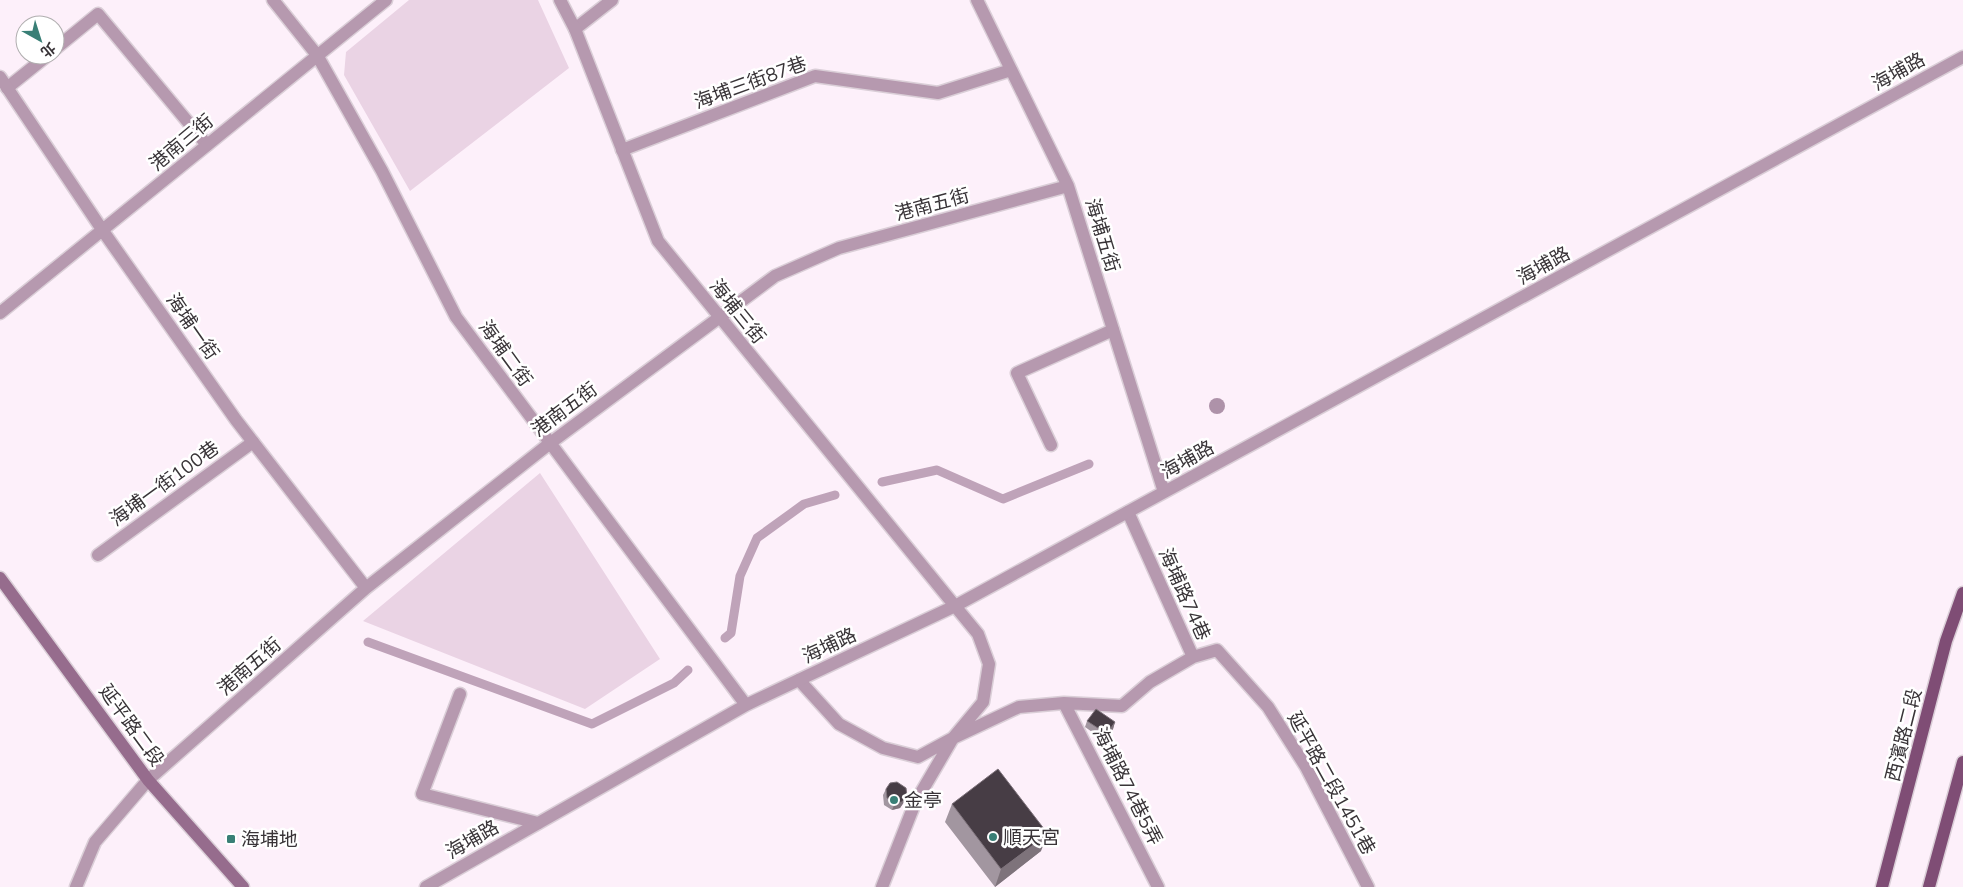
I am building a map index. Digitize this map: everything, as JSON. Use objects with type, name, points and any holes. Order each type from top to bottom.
[{"type":"main road","name":"西濱路二段","points":[[1882,887],[1946,641],[1963,594]]},
{"type":"main road","points":[[1929,887],[1963,762]]},
{"type":"street","name":"海埔二街","points":[[273,0],[317,55],[382,171],[456,317],[549,444],[746,705]]},
{"type":"street","name":"港南三街","points":[[0,313],[386,0]]},
{"type":"street","name":"海埔三街","points":[[560,0],[575,29],[658,241],[978,634],[989,664],[984,702],[953,738]]},
{"type":"street","points":[[575,29],[612,0]]},
{"type":"street","name":"海埔五街","points":[[977,0],[1068,186],[1164,492]]},
{"type":"street","points":[[65,41],[98,14],[207,145]]},
{"type":"street","name":"海埔路","points":[[426,887],[746,705],[955,606],[1963,57]]},
{"type":"street","points":[[4,82],[32,65]]},
{"type":"street","name":"海埔三街87巷","points":[[622,150],[815,76],[938,94],[1011,70]]},
{"type":"street","name":"海埔一街","points":[[4,82],[103,231],[253,442],[366,588]]},
{"type":"street","name":"港南五街","points":[[76,887],[95,842],[148,780],[366,588],[549,444],[775,276],[839,248],[1068,186]]},
{"type":"street","points":[[1051,445],[1017,373],[1113,330]]},
{"type":"street","name":"海埔一街100巷","points":[[98,555],[253,442]]},
{"type":"street","name":"海埔路74巷","points":[[799,680],[839,724],[883,748],[918,757],[1019,707],[1064,702],[1122,706],[1150,682],[1193,657],[1128,512]]},
{"type":"street","name":"延平路二段","points":[[0,578],[148,780],[243,887]]},
{"type":"street","name":"延平路二段1451巷","points":[[1193,657],[1217,650],[1268,708],[1306,767],[1368,887]]},
{"type":"street","points":[[460,694],[422,794],[538,823]]},
{"type":"street","name":"海埔路74巷5弄","points":[[1064,702],[1158,887]]},
{"type":"street","points":[[882,887],[915,802],[953,738]]},
{"type":"shaded area","points":[[409,0],[538,0],[569,68],[410,191],[344,75],[346,52]]},
{"type":"shaded area","points":[[540,473],[660,659],[585,709],[363,621]]},
{"type":"building","points":[[1096,709],[1115,722],[1107,734],[1087,721]]},
{"type":"building","name":"順天宮","points":[[998,769],[1048,834],[1001,869],[952,804]]},
{"type":"building","points":[[897,782],[906,788],[907,796],[902,802],[895,803],[887,798],[886,789],[890,783]]},
{"type":"waterway","points":[[882,482],[937,470],[1003,499],[1089,464]]},
{"type":"waterway","points":[[725,638],[731,633],[740,576],[757,538],[804,504],[835,495]]},
{"type":"waterway","points":[[368,642],[592,724],[674,683],[688,670]]},
{"type":"place","name":"金亭","points":[[894,800]]},
{"type":"place","name":"順天宮","points":[[993,837]]},
{"type":"place","name":"海埔地","points":[[231,839]]}]
